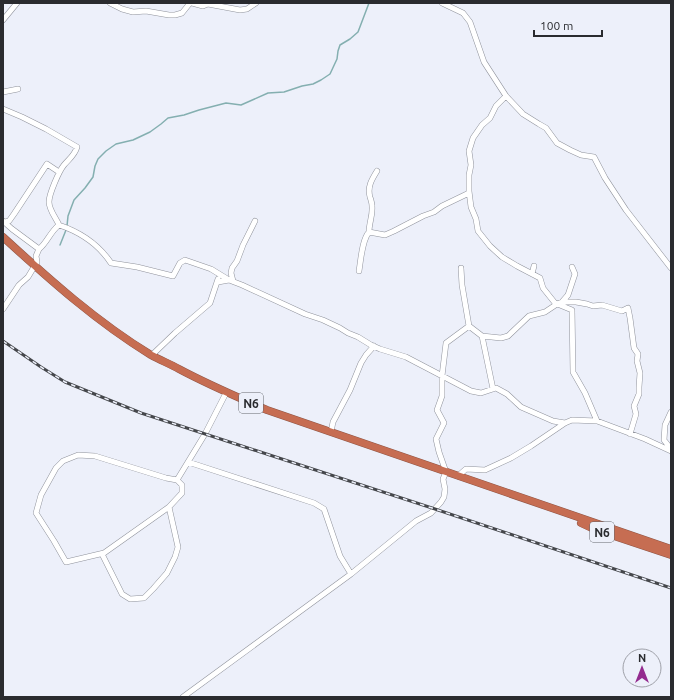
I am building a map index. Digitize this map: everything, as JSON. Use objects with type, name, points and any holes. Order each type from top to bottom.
[{"type":"highway","name":"N6","points":[[3,237],[78,303],[109,327],[152,355],[226,392],[267,410],[671,549]]},
{"type":"highway","name":"N6","points":[[535,503],[596,530],[671,556]]},
{"type":"street","points":[[4,17],[18,3]]},
{"type":"street","points":[[110,3],[122,9],[133,12],[146,11],[169,15],[182,13],[191,3],[202,6],[208,4],[240,10],[247,9],[256,3]]},
{"type":"street","points":[[442,3],[463,13],[470,22],[484,62],[506,96],[523,114],[546,128],[557,143],[581,155],[594,157],[605,178],[626,210],[671,268]]},
{"type":"street","points":[[3,92],[18,89]]},
{"type":"street","points":[[506,96],[496,106],[490,118],[482,125],[473,138],[470,151],[471,165],[469,175],[469,193],[471,207],[476,219],[478,231],[490,246],[502,257],[540,278],[544,288],[555,304],[576,302],[593,306],[602,305],[622,311],[628,308],[634,348],[638,354],[637,361],[640,373],[639,394],[634,406],[636,414],[630,434]]},
{"type":"street","points":[[3,109],[46,129],[77,147],[71,158],[64,164],[59,172],[51,192],[49,202],[50,209],[59,225],[89,240],[111,263],[137,267],[173,276],[180,263],[185,260],[211,269],[231,281],[305,314],[323,320],[380,349],[406,357],[471,391],[481,393],[496,388],[507,394],[521,407],[553,421],[565,424]]},
{"type":"street","points":[[4,222],[9,221],[47,164],[59,172]]},
{"type":"street","points":[[359,271],[362,249],[366,235],[369,232],[372,212],[368,188],[377,171]]},
{"type":"street","points":[[369,232],[385,235],[434,212],[442,206],[469,193]]},
{"type":"street","points":[[231,281],[232,268],[237,261],[255,221]]},
{"type":"street","points":[[4,222],[39,249]]},
{"type":"street","points":[[3,309],[19,285],[28,277],[35,266],[37,262],[36,256],[39,249],[54,229],[59,225]]},
{"type":"street","points":[[532,274],[534,266]]},
{"type":"street","points":[[460,268],[469,326],[482,336],[502,338],[508,336],[529,316],[545,312],[568,295],[576,274],[572,267]]},
{"type":"street","points":[[152,355],[210,303],[219,280],[218,274]]},
{"type":"street","points":[[218,282],[231,281]]},
{"type":"street","points":[[559,303],[572,310],[573,372],[585,393],[597,421]]},
{"type":"street","points":[[183,697],[351,574],[416,521],[435,509],[441,502],[445,493],[443,479],[446,472],[436,439],[444,423],[438,410],[442,396],[442,376],[446,343],[469,326]]},
{"type":"street","points":[[482,336],[493,389]]},
{"type":"street","points":[[331,432],[334,422],[361,364],[366,355],[374,346]]},
{"type":"street","points":[[178,480],[205,434],[226,392]]},
{"type":"street","points":[[671,412],[665,424],[664,440],[671,450]]},
{"type":"street","points":[[458,476],[466,469],[485,470],[511,458],[572,420],[597,421],[671,450]]},
{"type":"street","points":[[78,454],[95,456],[166,478],[178,480],[182,485],[182,493],[169,507],[102,554],[66,562],[36,513],[41,495],[56,468],[63,461],[78,454]]},
{"type":"street","points":[[188,462],[314,503],[324,509],[340,556],[351,574]]},
{"type":"street","points":[[102,554],[122,594],[130,599],[144,598],[167,573],[178,547],[169,507]]},
{"type":"waterway","points":[[67,226],[68,216],[74,200],[93,177],[98,159],[106,151],[116,144],[133,140],[150,132],[168,118],[226,103],[241,105],[268,93],[284,92],[313,84],[321,80],[330,74],[337,59],[340,45],[358,32],[369,3]]},
{"type":"waterway","points":[[60,245],[66,230]]},
{"type":"railway","points":[[3,341],[65,382],[141,413],[671,588]]}]
